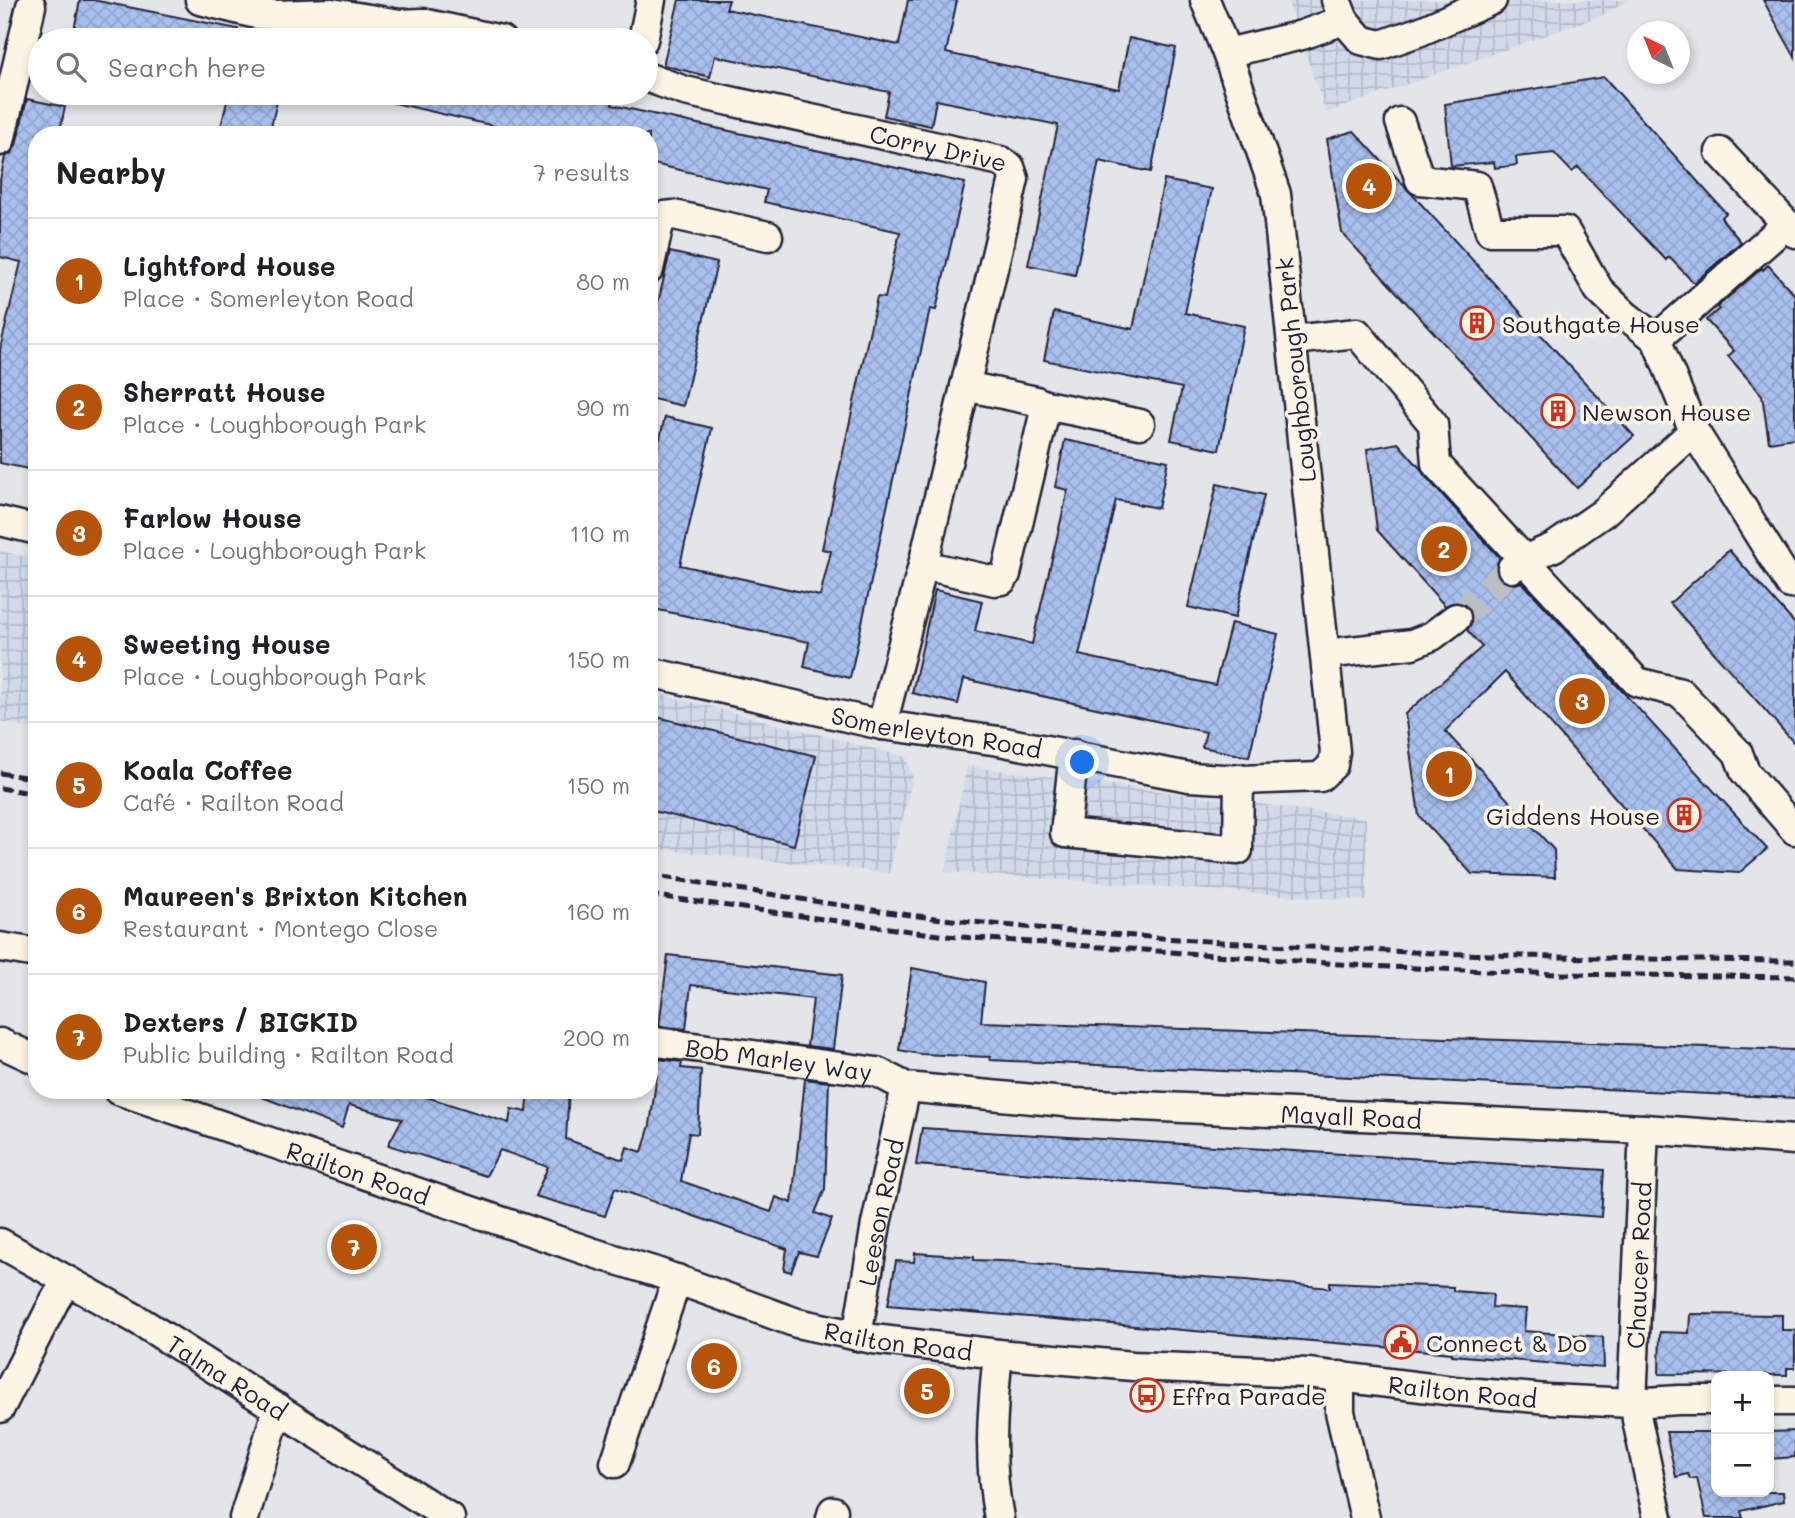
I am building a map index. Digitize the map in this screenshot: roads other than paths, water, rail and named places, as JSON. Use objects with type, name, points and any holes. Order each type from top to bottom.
[{"type":"street","points":[[200,0],[256,14],[332,13],[445,28]]},
{"type":"street","points":[[645,28],[651,0]]},
{"type":"street","name":"Loughborough Park","points":[[1205,0],[1227,53],[1276,194],[1335,752]]},
{"type":"street","points":[[1227,53],[1302,35],[1340,10],[1361,40],[1381,45],[1492,0]]},
{"type":"street","points":[[0,141],[31,2]]},
{"type":"street","name":"Corry Drive","points":[[658,81],[685,91],[1001,161],[1010,167],[1014,179],[923,565],[882,725]]},
{"type":"street","points":[[1400,122],[1420,180],[1477,186],[1490,230],[1565,232],[1599,290],[1625,315],[1657,338],[1694,431],[1790,584]]},
{"type":"street","points":[[1657,338],[1791,228],[1720,152]]},
{"type":"street","points":[[658,228],[665,216],[674,215],[768,236]]},
{"type":"street","points":[[1293,340],[1357,333],[1433,424],[1436,464],[1519,563],[1637,682],[1681,692],[1738,753],[1745,772],[1795,830]]},
{"type":"street","points":[[965,386],[1140,424]]},
{"type":"street","points":[[923,565],[995,582],[1002,580],[1006,574],[1045,405]]},
{"type":"street","points":[[1519,563],[1554,547],[1604,513],[1694,431]]},
{"type":"street","points":[[0,521],[28,528]]},
{"type":"street","points":[[1325,654],[1412,644],[1432,636],[1456,618]]},
{"type":"street","name":"Somerleyton Road","points":[[658,674],[882,725],[995,740],[1189,777],[1320,777],[1333,765],[1335,752]]},
{"type":"street","points":[[1074,754],[1065,833],[1238,850],[1238,779]]},
{"type":"street","points":[[0,947],[28,952]]},
{"type":"street","name":"Bob Marley Way","points":[[658,1042],[877,1072],[905,1087]]},
{"type":"street","points":[[0,1043],[28,1056]]},
{"type":"street","name":"Mayall Road","points":[[905,1087],[1075,1103],[1644,1129],[1795,1140]]},
{"type":"street","name":"Leeson Road","points":[[857,1336],[876,1224],[905,1087]]},
{"type":"street","name":"Railton Road","points":[[145,1099],[677,1279],[797,1324],[857,1336],[998,1354],[1133,1366],[1308,1373],[1467,1392],[1634,1403],[1679,1399],[1711,1400]]},
{"type":"street","name":"Chaucer Road","points":[[1644,1129],[1634,1403],[1658,1518]]},
{"type":"street","name":"Talma Road","points":[[0,1243],[138,1320],[450,1518]]},
{"type":"street","points":[[615,1463],[677,1279]]},
{"type":"street","points":[[0,1408],[67,1281]]},
{"type":"street","points":[[998,1354],[990,1451],[999,1518]]},
{"type":"street","points":[[1340,1376],[1340,1412],[1365,1518]]},
{"type":"street","points":[[1774,1401],[1795,1401]]},
{"type":"street","points":[[244,1518],[278,1408]]},
{"type":"tunnel","points":[[1456,618],[1512,568]]},
{"type":"railway","points":[[0,773],[28,778]]},
{"type":"railway","points":[[0,788],[28,793]]},
{"type":"railway","points":[[658,876],[914,916],[1162,938],[1479,955],[1795,961]]},
{"type":"railway","points":[[658,896],[946,936],[1368,966],[1557,974],[1795,977]]},
{"type":"place","name":"Sweeting House","points":[[1369,186]]},
{"type":"place","name":"Southgate House","points":[[1477,323]]},
{"type":"place","name":"Newson House","points":[[1558,411]]},
{"type":"place","name":"Sherratt House","points":[[1444,549]]},
{"type":"place","name":"Farlow House","points":[[1582,701]]},
{"type":"place","name":"Lightford House","points":[[1449,774]]},
{"type":"place","name":"Giddens House","points":[[1684,815]]},
{"type":"place","name":"Dexters / BIGKID","points":[[354,1247]]},
{"type":"place","name":"Connect & Do","points":[[1401,1342]]},
{"type":"place","name":"Maureen's Brixton Kitchen","points":[[714,1366]]},
{"type":"place","name":"Koala Coffee","points":[[927,1391]]},
{"type":"place","name":"Effra Parade","points":[[1147,1395]]}]
